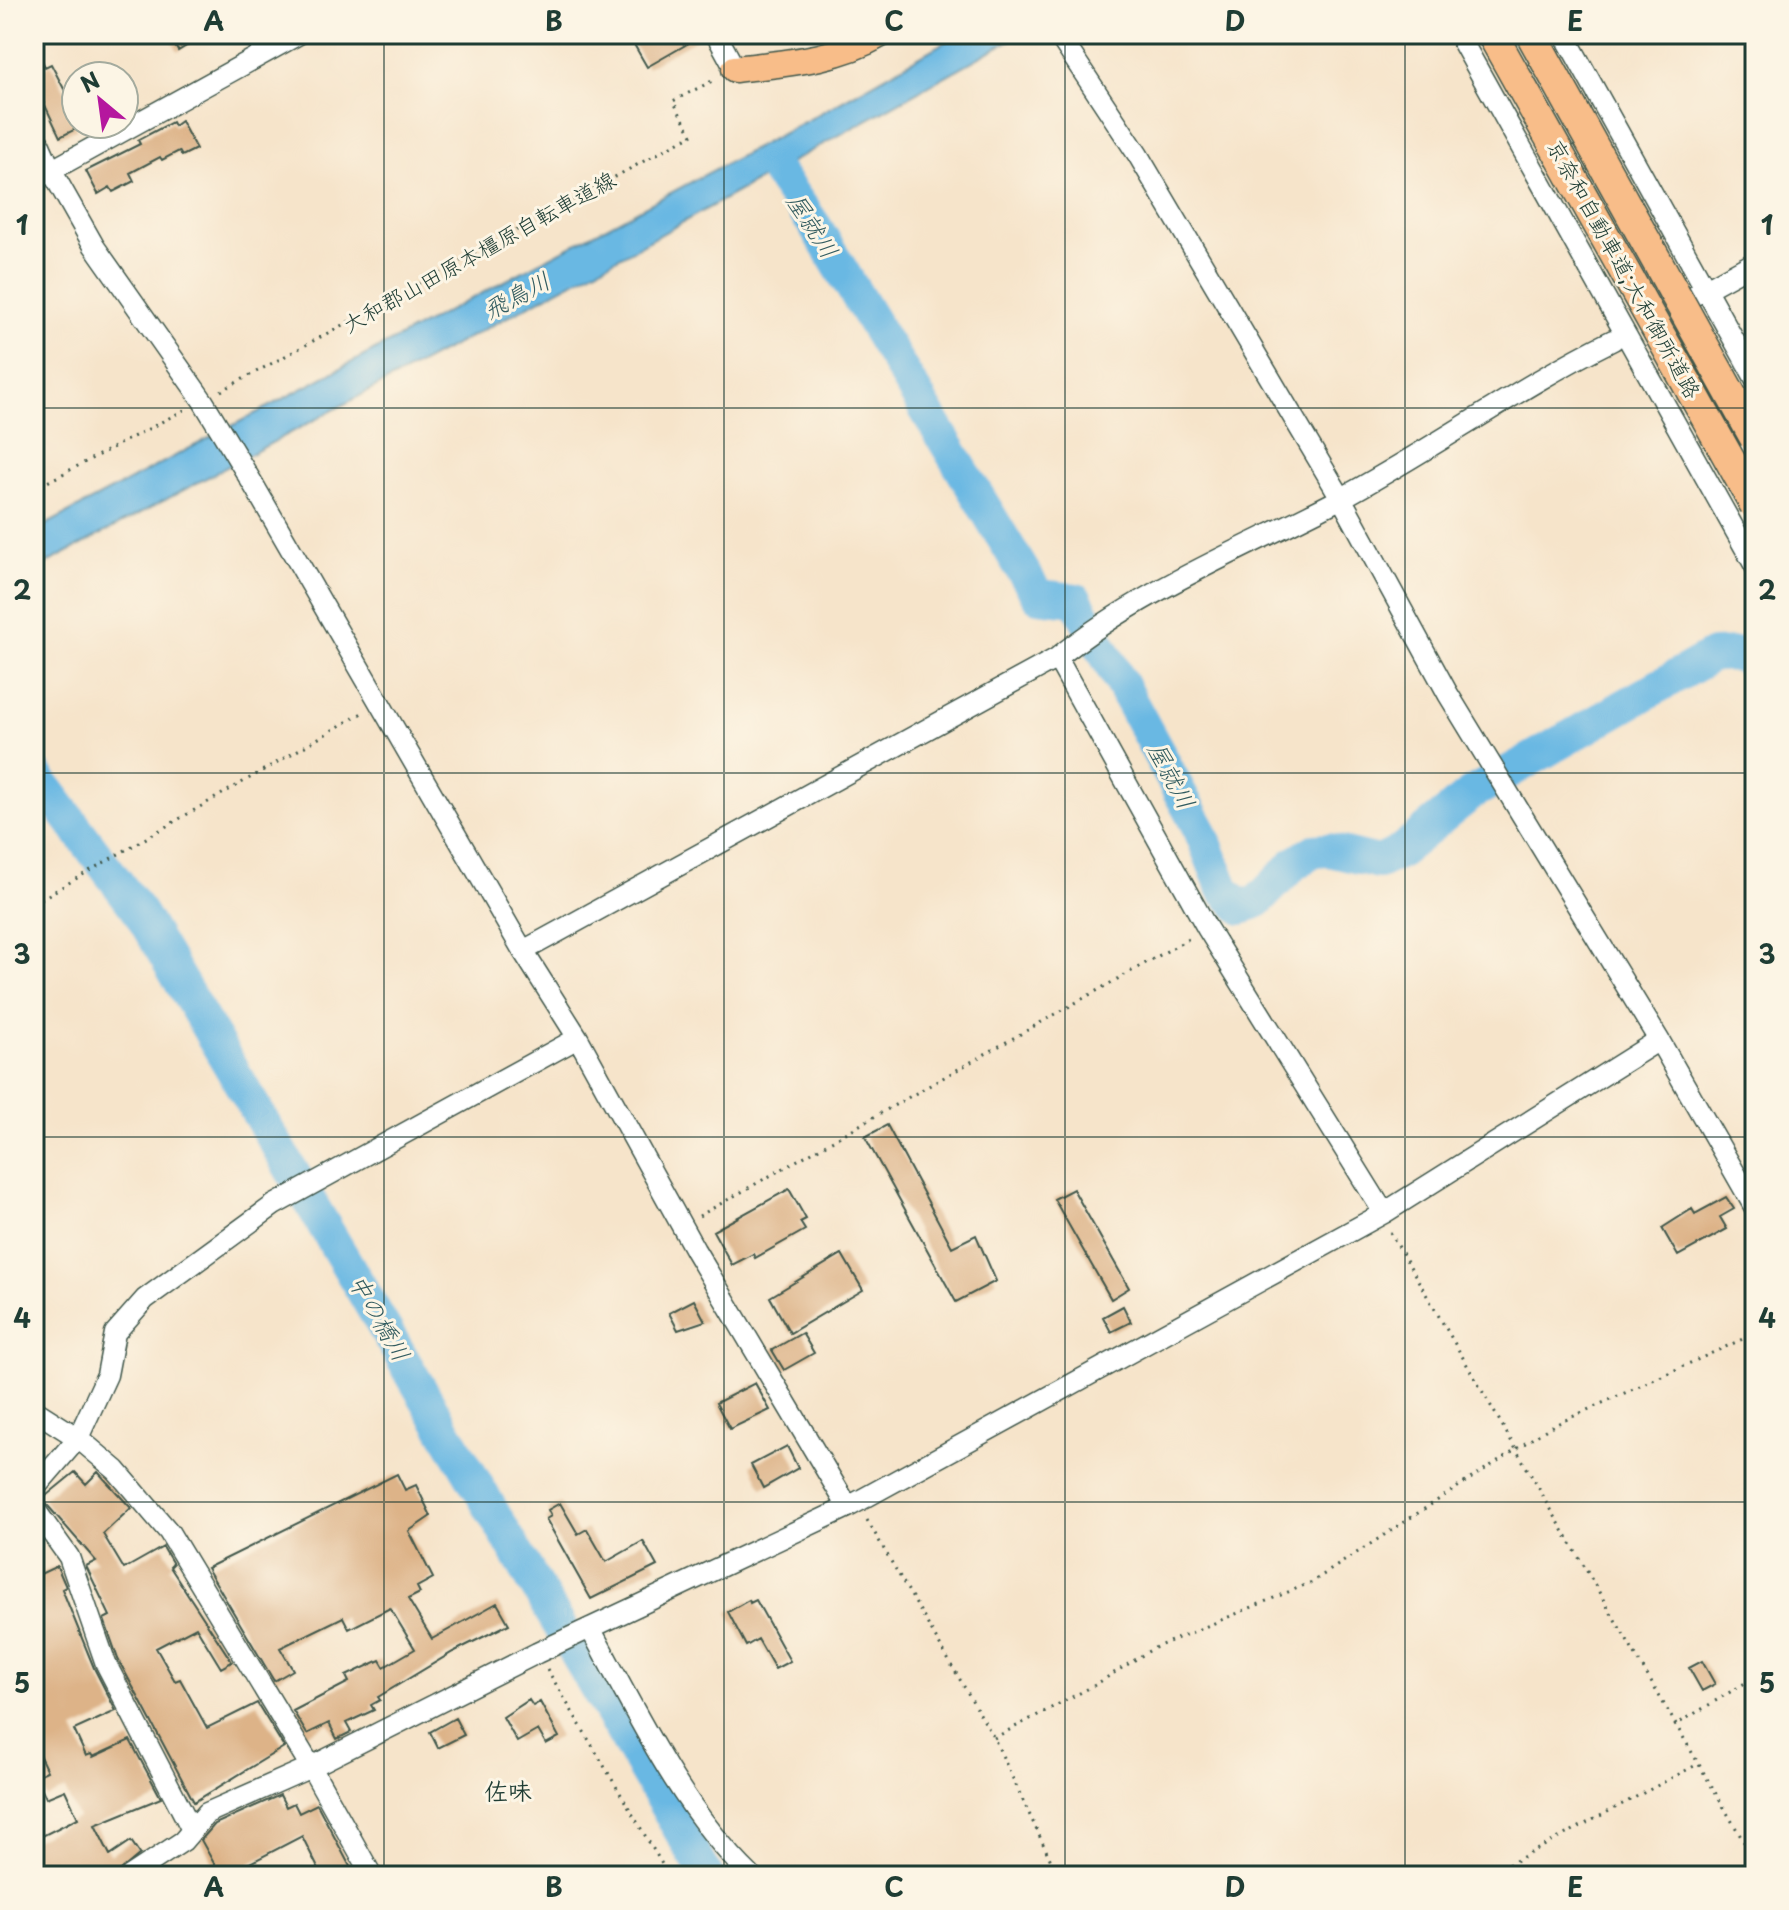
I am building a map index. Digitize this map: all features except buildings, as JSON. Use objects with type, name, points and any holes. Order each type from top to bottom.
[{"type":"highway","name":"京奈和自動車道;大和御所道路","points":[[1492,34],[1755,505]]},
{"type":"highway","name":"京奈和自動車道;大和御所道路","points":[[1531,34],[1755,438]]},
{"type":"main road","points":[[735,69],[810,61],[856,49],[881,34]]},
{"type":"street","points":[[42,175],[299,34]]},
{"type":"street","points":[[716,34],[735,69]]},
{"type":"street","points":[[1458,34],[1619,337],[1755,566]]},
{"type":"street","points":[[1564,34],[1755,378]]},
{"type":"street","points":[[1067,38],[1341,498],[1448,694],[1494,764],[1659,1040],[1755,1208]]},
{"type":"street","points":[[34,132],[42,175],[205,404],[523,951],[578,1038],[681,1225],[852,1505]]},
{"type":"street","points":[[523,951],[1057,658],[1080,639],[1195,572],[1341,498],[1755,262]]},
{"type":"street","points":[[1057,658],[1207,928],[1382,1214]]},
{"type":"street","points":[[34,1489],[78,1438],[107,1375],[115,1333],[145,1299],[274,1205],[578,1038]]},
{"type":"street","points":[[130,1876],[183,1841],[207,1813],[311,1767],[537,1653],[852,1505],[1382,1214],[1659,1040]]},
{"type":"street","points":[[34,1410],[78,1438],[116,1470],[169,1532],[311,1767],[372,1876]]},
{"type":"street","points":[[34,1508],[69,1557],[106,1664],[191,1828]]},
{"type":"street","points":[[590,1628],[657,1751],[699,1816],[751,1876]]},
{"type":"path","name":"大和郡山田原本橿原自転車道線","points":[[34,489],[205,404],[692,135],[673,101],[735,69]]},
{"type":"path","points":[[34,903],[379,704]]},
{"type":"path","points":[[681,1225],[1207,928]]},
{"type":"path","points":[[1382,1214],[1515,1451],[1755,1861]]},
{"type":"path","points":[[994,1738],[1095,1685],[1152,1649],[1312,1582],[1550,1427],[1745,1338],[1755,1327]]},
{"type":"path","points":[[852,1505],[994,1738],[1058,1876]]},
{"type":"path","points":[[537,1653],[669,1876]]},
{"type":"path","points":[[1674,1726],[1755,1677]]},
{"type":"path","points":[[1487,1876],[1698,1764]]},
{"type":"water","name":"飛鳥川","points":[[959,34],[1021,34],[640,246],[34,570],[34,531],[806,121]]},
{"type":"waterway","name":"屋就川","points":[[769,161],[815,226],[1038,596],[1076,600],[1200,830],[1224,890],[1242,908],[1258,901],[1294,864],[1314,851],[1329,850],[1379,862],[1398,853],[1472,793],[1713,655],[1741,654],[1755,668]]},
{"type":"waterway","name":"中の橋川","points":[[34,772],[140,913],[707,1876]]},
{"type":"district","name":"佐味","points":[[508,1792]]}]
